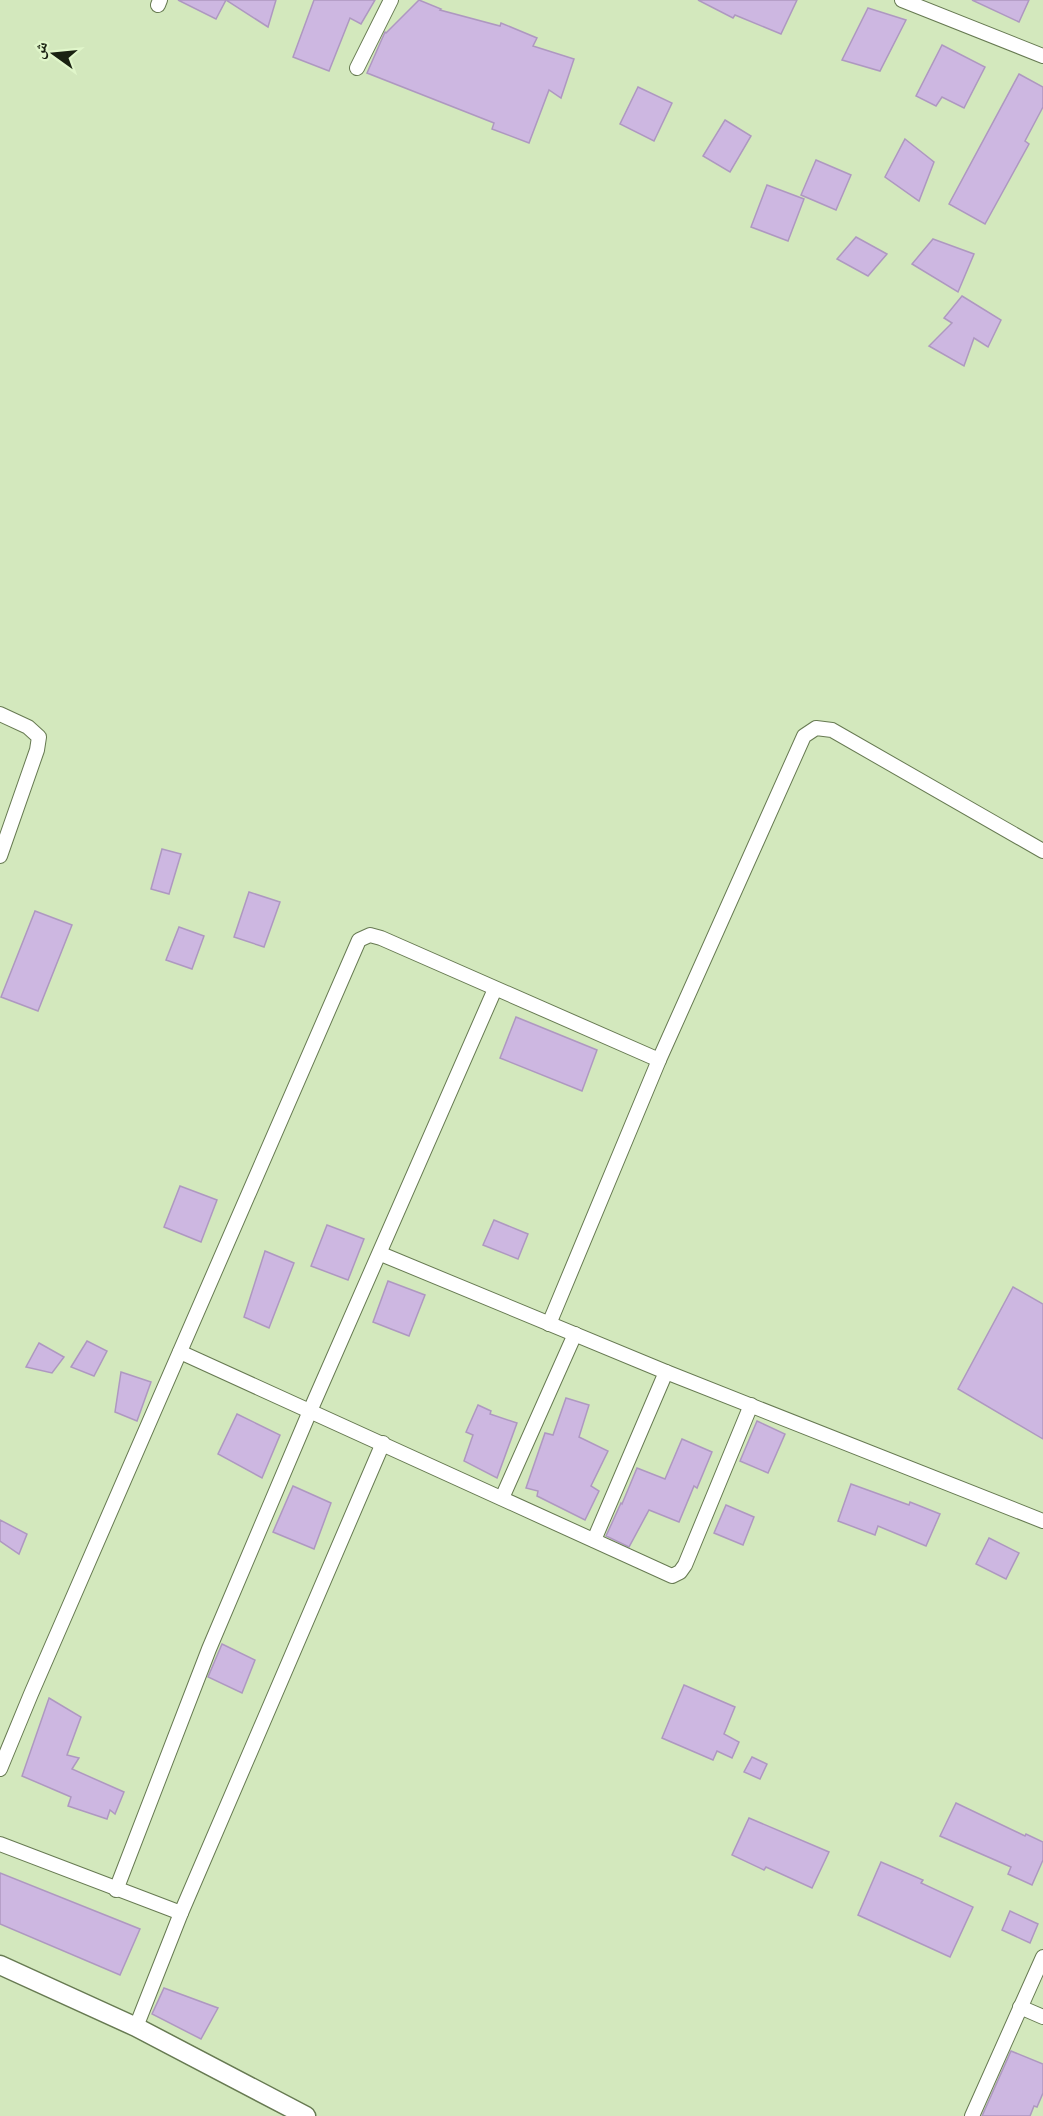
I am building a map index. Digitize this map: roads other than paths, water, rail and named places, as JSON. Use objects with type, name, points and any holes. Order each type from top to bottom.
[{"type":"street","points":[[357,68],[392,0]]},
{"type":"street","points":[[902,0],[1043,56]]},
{"type":"street","points":[[0,714],[28,727],[39,737],[37,750],[0,856]]},
{"type":"street","points":[[549,1324],[659,1059],[804,736],[816,728],[832,730],[851,739],[1043,851]]},
{"type":"street","points":[[0,1769],[359,940],[370,935],[381,938],[659,1059]]},
{"type":"street","points":[[116,1890],[209,1649],[310,1411],[381,1254],[495,989]]},
{"type":"street","points":[[381,1254],[666,1372],[1043,1521]]},
{"type":"street","points":[[502,1498],[575,1334]]},
{"type":"street","points":[[180,1352],[672,1576],[680,1572],[685,1565],[751,1405]]},
{"type":"street","points":[[594,1540],[666,1372]]},
{"type":"street","points":[[136,2027],[181,1913],[383,1443]]},
{"type":"street","points":[[0,1844],[181,1913]]},
{"type":"street","points":[[972,2116],[1043,1957]]},
{"type":"street","points":[[0,1965],[136,2027],[306,2116]]},
{"type":"street","points":[[1020,2007],[1043,2017]]}]
